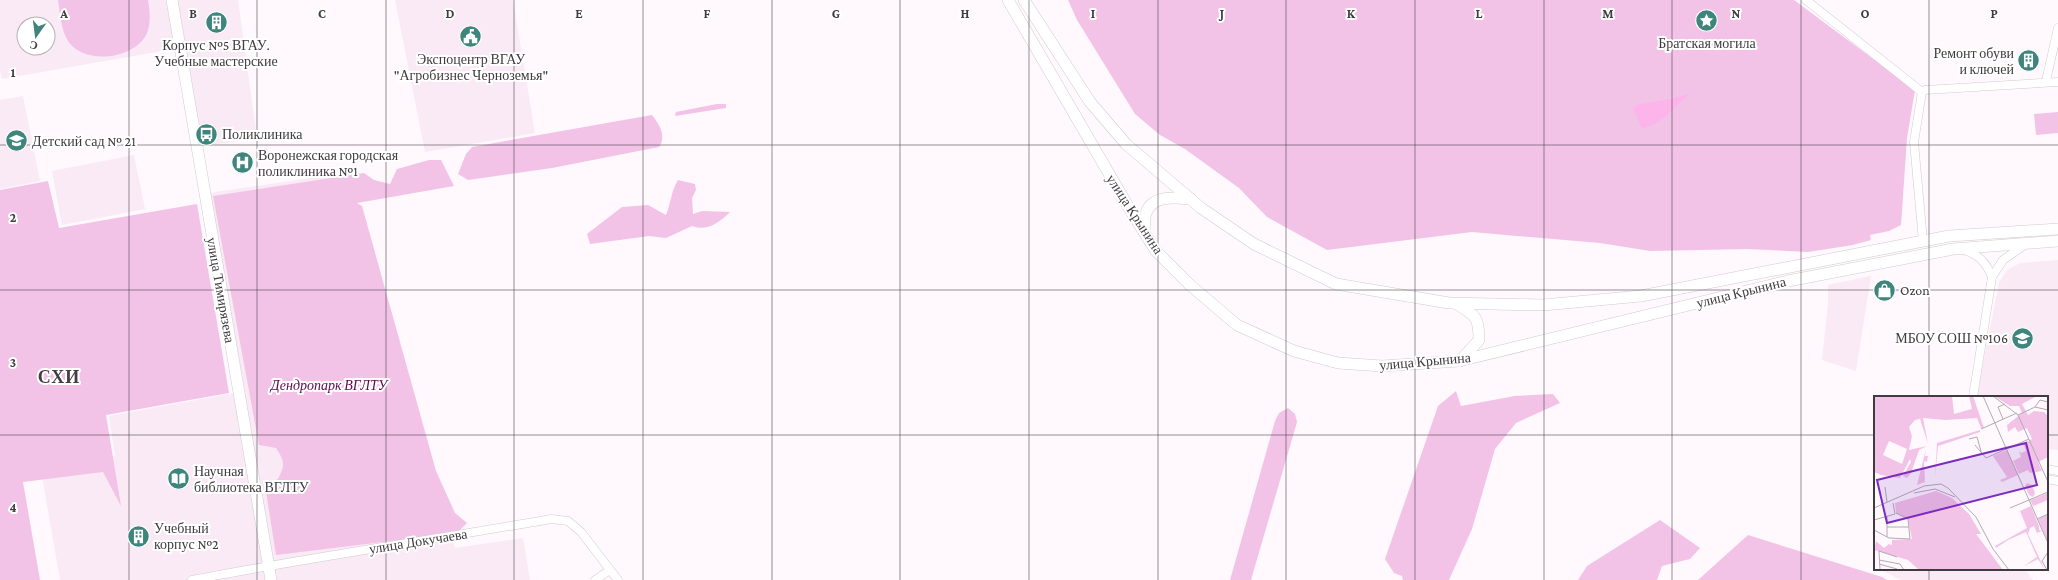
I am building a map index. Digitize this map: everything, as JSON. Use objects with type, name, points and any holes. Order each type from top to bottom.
[{"type":"main road","name":"улица Тимирязева","points":[[172,0],[271,580]]},
{"type":"main road","name":"улица Крынина","points":[[1008,0],[1156,250],[1190,285],[1237,325],[1294,351],[1338,363],[1382,366],[1459,361],[1788,281],[1960,249],[2058,241]]},
{"type":"main road","name":"улица Крынина","points":[[1024,0],[1090,102],[1126,144],[1191,199],[1254,244],[1336,284],[1457,304],[1544,305],[1641,296],[1949,236],[2058,229]]},
{"type":"main road","points":[[1144,232],[1146,212],[1154,202],[1168,198],[1191,199]]},
{"type":"main road","points":[[1457,304],[1472,314],[1479,323],[1479,340],[1459,361]]},
{"type":"street","points":[[1806,0],[1922,92]]},
{"type":"street","points":[[2046,81],[2058,28]]},
{"type":"street","points":[[1922,92],[1925,90],[2046,81],[2058,82]]},
{"type":"street","points":[[1922,92],[1914,142],[1923,241]]},
{"type":"street","points":[[1973,396],[1992,277],[2003,260],[2026,244]]},
{"type":"street","points":[[1960,249],[1976,254],[1988,266],[1992,277]]},
{"type":"street","points":[[2048,469],[2058,471]]},
{"type":"street","points":[[2048,479],[2058,481]]},
{"type":"street","name":"улица Докучаева","points":[[192,580],[268,565],[438,539],[551,519],[568,521],[581,532],[618,580]]},
{"type":"street","points":[[595,580],[610,570]]},
{"type":"shaded area","points":[[0,0],[238,0],[257,138],[202,146],[185,47],[2,79],[0,71]]},
{"type":"shaded area","points":[[395,0],[513,0],[535,133],[425,152]]},
{"type":"shaded area","points":[[1689,94],[1662,119],[1642,128],[1633,108],[1637,105]]},
{"type":"shaded area","name":"Детский сад № 21","points":[[23,96],[40,181],[0,189],[0,100]]},
{"type":"shaded area","points":[[134,155],[145,209],[62,225],[52,171]]},
{"type":"shaded area","points":[[345,173],[455,548],[523,538],[530,580],[60,580],[41,470],[115,456],[109,416],[245,391],[209,193]]},
{"type":"shaded area","name":"МБОУ СОШ №106","points":[[2058,260],[2058,450],[2048,449],[2048,396],[1977,396],[1999,283],[2007,270],[2020,263]]},
{"type":"shaded area","points":[[1871,276],[1856,371],[1822,360],[1828,304],[1828,285]]},
{"type":"shaded area","points":[[1881,570],[2026,570],[2033,580],[1901,580]]},
{"type":"green space","points":[[58,0],[148,0],[150,17],[147,33],[141,42],[132,49],[121,54],[97,56],[86,54],[76,49],[68,41],[61,21]]},
{"type":"green space","points":[[1068,0],[1794,0],[1915,90],[1907,138],[1901,225],[1889,231],[1870,235],[1871,240],[1853,245],[1808,252],[1747,249],[1650,251],[1600,243],[1472,232],[1327,250],[1267,217],[1239,188],[1185,149],[1160,135],[1135,114],[1077,20]]},
{"type":"green space","points":[[717,104],[726,104],[726,108],[675,116],[676,112]]},
{"type":"green space","points":[[2058,112],[2058,133],[2036,135],[2034,114]]},
{"type":"green space","points":[[652,115],[662,134],[659,147],[552,168],[468,180],[458,174],[466,154],[472,147]]},
{"type":"green space","name":"Дендропарк ВГЛТУ","points":[[429,160],[441,160],[454,186],[357,203],[362,206],[436,471],[455,513],[467,523],[457,533],[276,555],[265,485],[278,479],[283,464],[276,448],[259,445],[213,196],[364,173],[374,180],[390,184],[397,169]]},
{"type":"green space","points":[[678,180],[695,184],[696,190],[692,198],[693,214],[702,211],[730,212],[713,225],[703,228],[692,226],[666,238],[649,236],[590,244],[587,234],[622,207],[648,205],[666,215]]},
{"type":"green space","points":[[48,181],[59,228],[197,204],[229,393],[106,415],[121,506],[103,472],[23,482],[40,580],[0,580],[0,190]]},
{"type":"green space","points":[[1456,391],[1461,406],[1515,396],[1553,394],[1560,403],[1516,423],[1495,449],[1472,529],[1449,580],[1403,580],[1402,576],[1394,573],[1385,559],[1438,406]]},
{"type":"green space","points":[[1288,408],[1295,414],[1297,422],[1251,580],[1230,580],[1275,421],[1279,413]]},
{"type":"green space","points":[[1660,520],[1700,548],[1690,559],[1662,566],[1657,580],[1578,580],[1587,566]]},
{"type":"green space","points":[[1748,535],[1882,577],[1887,580],[1698,580]]},
{"type":"place","name":"Братская могила","points":[[1707,21]]},
{"type":"place","name":"Корпус №5 ВГАУ. Учебные мастерские","points":[[216,23]]},
{"type":"place","name":"Экспоцентр ВГАУ \"Агробизнес Черноземья\"","points":[[471,37]]},
{"type":"place","name":"Ремонт обуви и ключей","points":[[2029,61]]},
{"type":"place","name":"Поликлиника","points":[[207,134]]},
{"type":"place","name":"Детский сад № 21","points":[[16,141]]},
{"type":"place","name":"Воронежская городская поликлиника №1","points":[[243,163]]},
{"type":"place","name":"Ozon","points":[[1884,290]]},
{"type":"place","name":"МБОУ СОШ №106","points":[[2023,338]]},
{"type":"place","name":"Научная библиотека ВГЛТУ","points":[[179,479]]},
{"type":"place","name":"Учебный корпус №2","points":[[139,536]]},
{"type":"district","name":"СХИ","points":[[59,377]]}]
